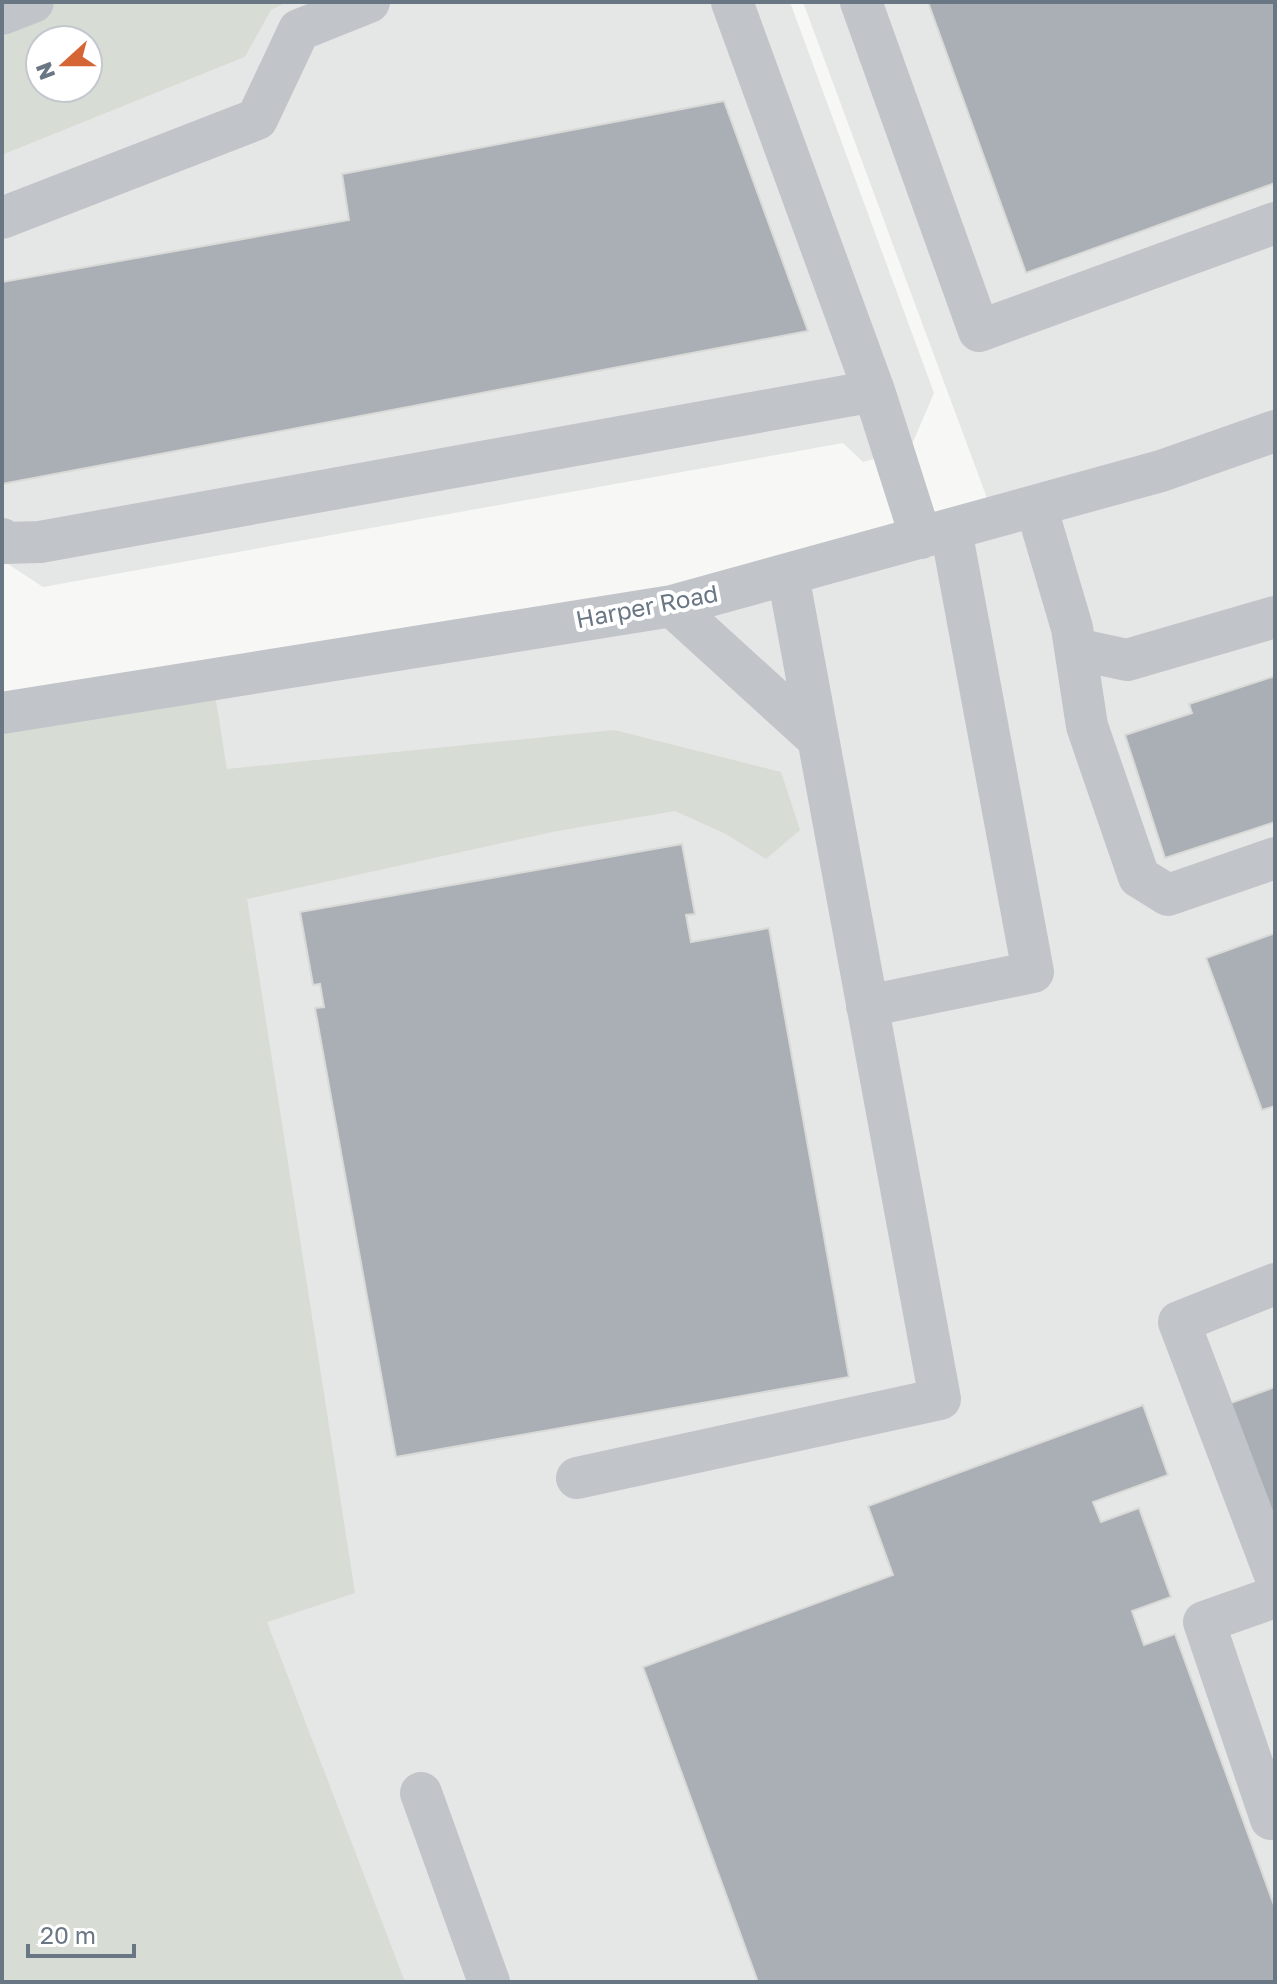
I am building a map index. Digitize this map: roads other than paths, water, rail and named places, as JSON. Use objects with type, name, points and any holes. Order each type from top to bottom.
[{"type":"street","points":[[2,14],[33,2]]},
{"type":"street","points":[[2,218],[257,119],[299,30],[369,2]]},
{"type":"street","points":[[732,2],[874,391],[936,534],[1033,972],[867,1006]]},
{"type":"street","points":[[861,2],[979,331],[1275,223]]},
{"type":"street","points":[[2,539],[4,543],[40,542],[874,391]]},
{"type":"street","name":"Harper Road","points":[[2,713],[672,606],[1161,471],[1275,431]]},
{"type":"street","points":[[1036,506],[1072,628],[1087,726],[1139,877],[1168,895],[1275,858]]},
{"type":"street","points":[[577,1478],[940,1399],[788,575]]},
{"type":"street","points":[[672,606],[818,739]]},
{"type":"street","points":[[1076,649],[1127,660],[1275,617]]},
{"type":"street","points":[[1275,1284],[1179,1322],[1275,1575]]},
{"type":"street","points":[[1274,1822],[1204,1622],[1275,1597]]},
{"type":"street","points":[[421,1793],[489,1982]]}]
